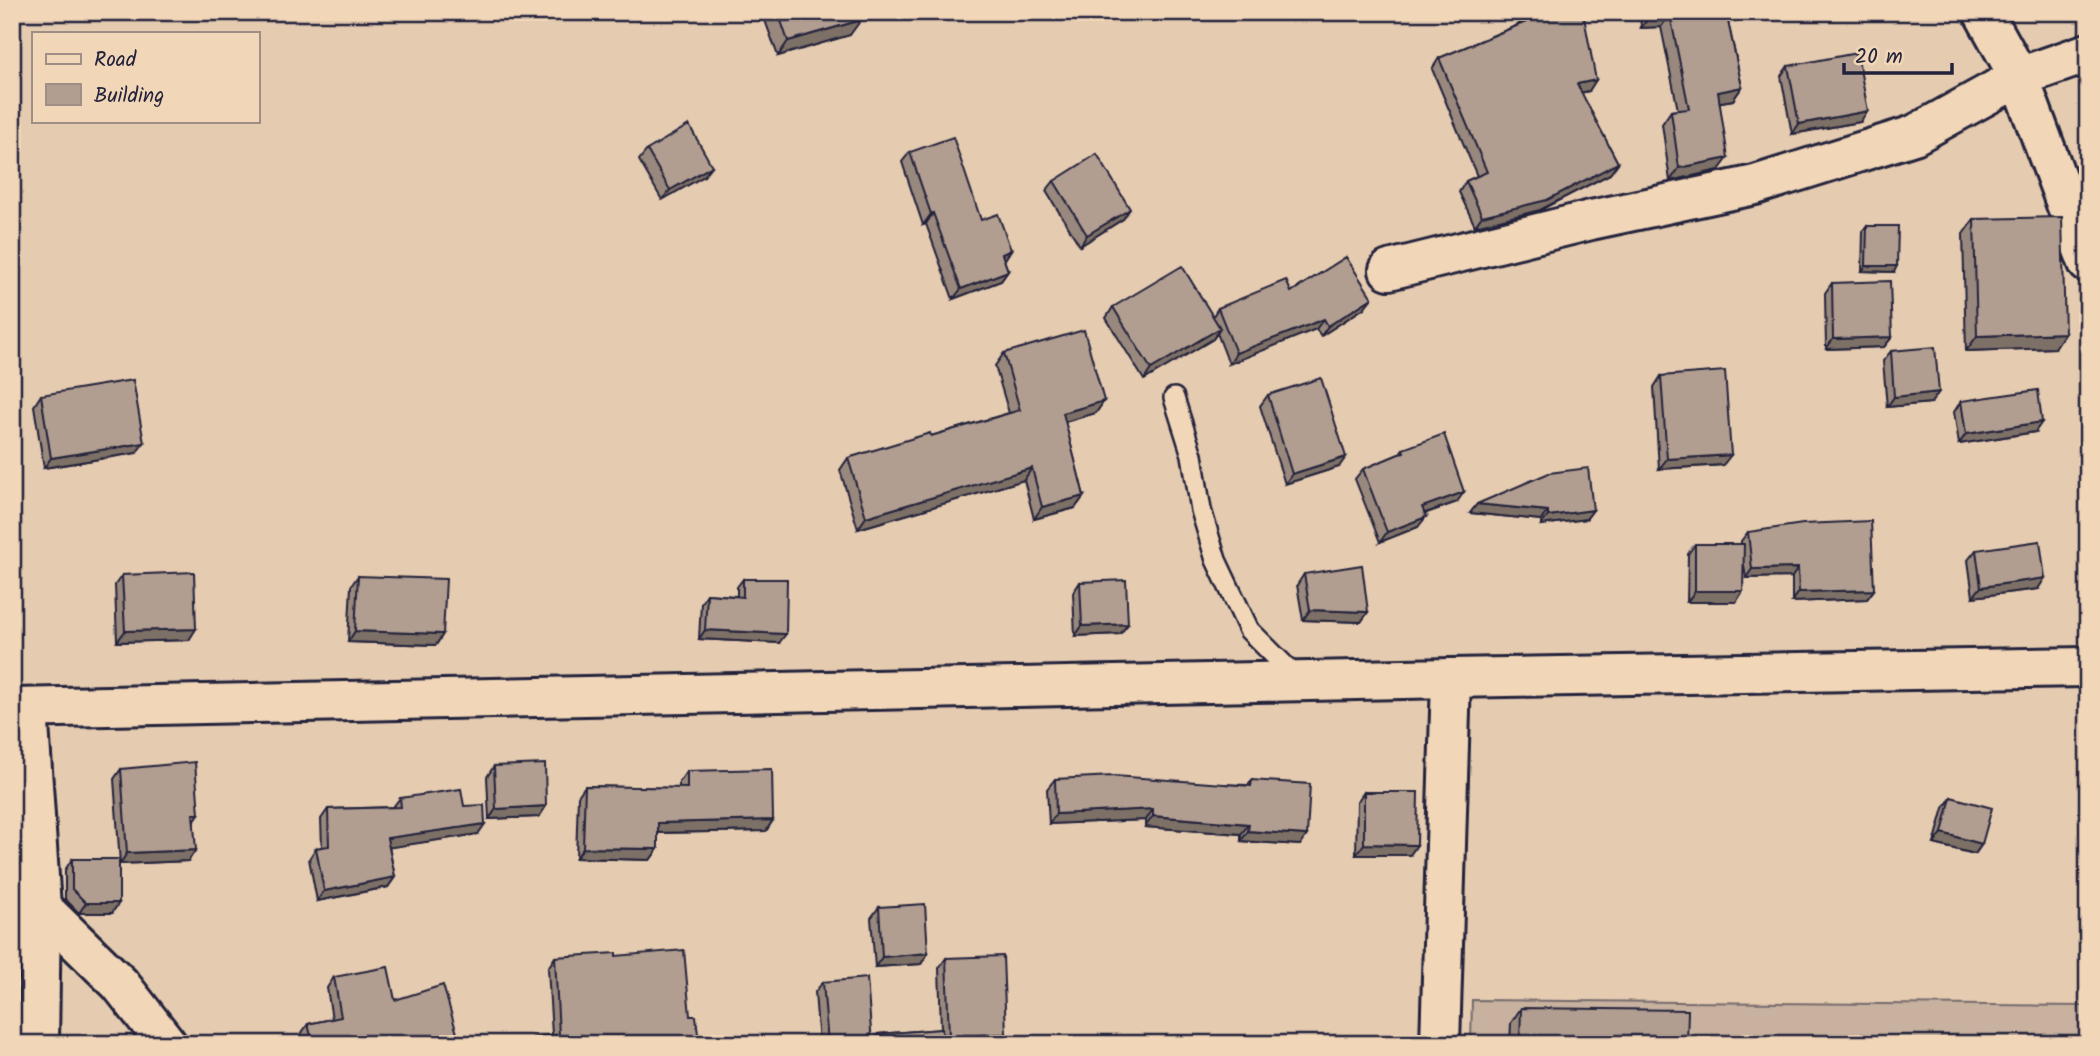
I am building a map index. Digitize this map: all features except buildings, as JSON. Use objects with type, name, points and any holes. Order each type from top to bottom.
[{"type":"street","points":[[1983,12],[2019,77],[2088,263]]},
{"type":"street","points":[[1389,271],[1591,220],[1755,185],[1914,135],[2019,77],[2088,54]]},
{"type":"street","points":[[39,1044],[41,907],[20,708],[2088,667]]},
{"type":"street","points":[[1440,1044],[1451,678]]},
{"type":"street","points":[[41,907],[120,984],[167,1044]]},
{"type":"lane","points":[[1174,398],[1192,455],[1201,510],[1216,560],[1249,630],[1301,681]]},
{"type":"shaded area","points":[[1472,1000],[2088,1006],[2088,1044],[1471,1044]]}]
